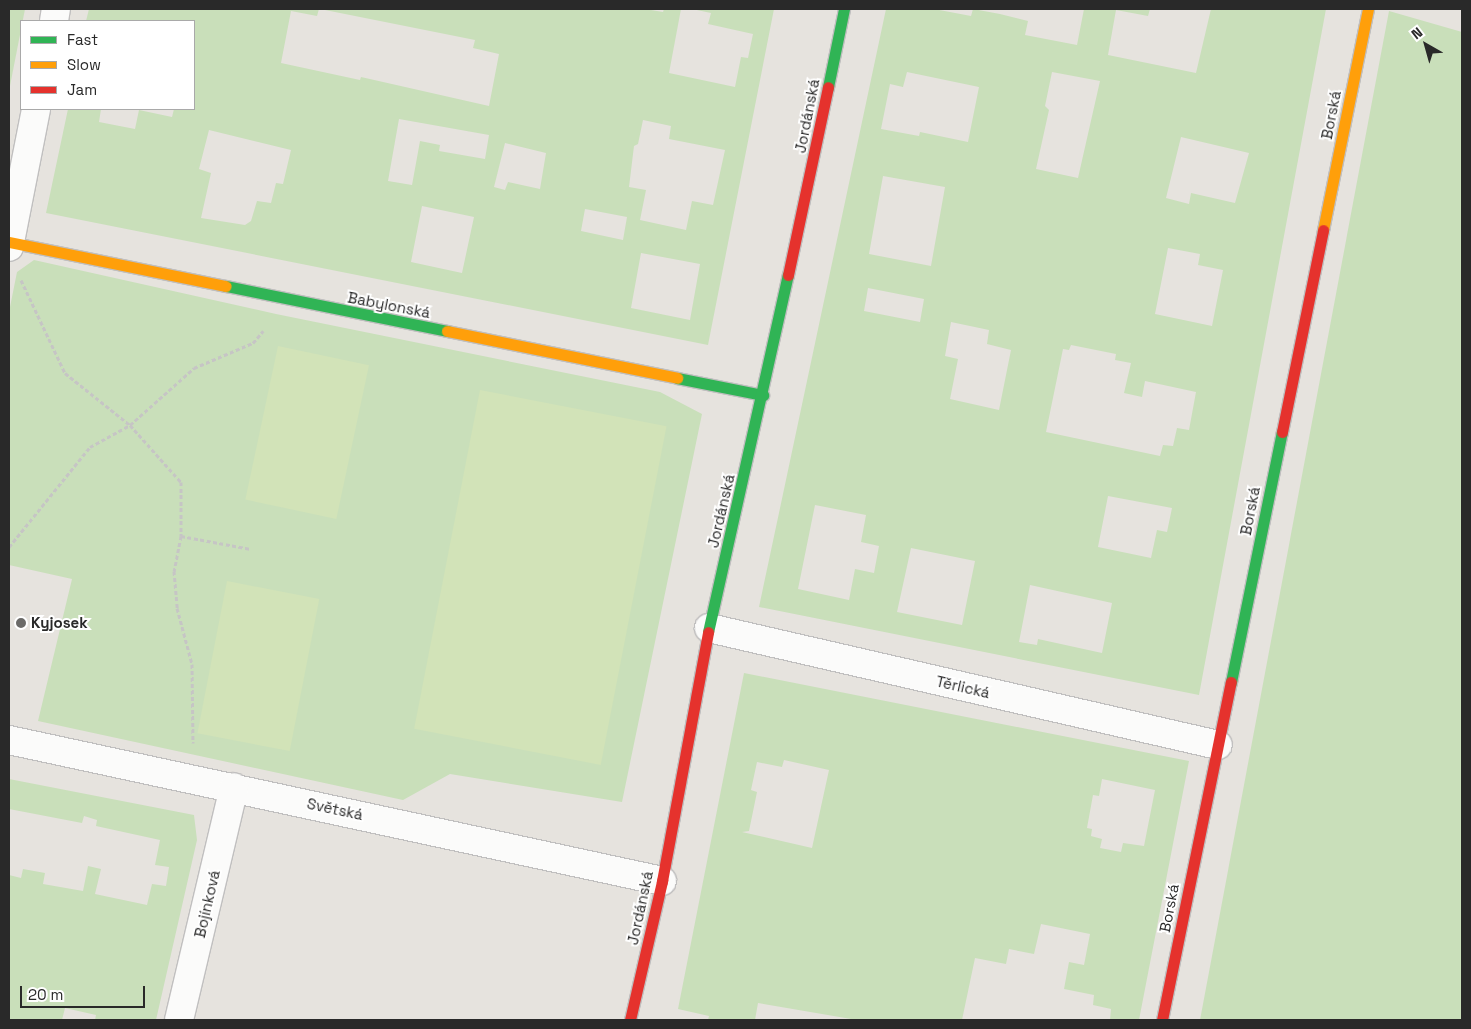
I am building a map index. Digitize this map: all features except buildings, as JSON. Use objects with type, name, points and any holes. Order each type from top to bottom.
[{"type":"street","name":"Jordánská","points":[[630,1020],[662,881],[709,628],[763,395],[844,9]]},
{"type":"street","name":"Borská","points":[[1162,1020],[1368,9]]},
{"type":"street","points":[[9,244],[36,110]]},
{"type":"street","name":"Babylonská","points":[[9,244],[763,395]]},
{"type":"street","name":"Těrlická","points":[[709,628],[1218,745]]},
{"type":"street","name":"Světská","points":[[9,740],[234,787],[662,881]]},
{"type":"street","name":"Bojínková","points":[[180,1020],[234,787]]},
{"type":"path","points":[[9,244],[17,272],[65,373],[130,424],[181,482],[181,536],[174,571],[177,608],[192,664],[190,779]]},
{"type":"path","points":[[9,547],[90,447],[130,424],[194,368],[253,343],[286,300]]},
{"type":"path","points":[[181,536],[251,549]]},
{"type":"green space","points":[[9,9],[25,9],[23,20],[20,20],[20,35],[9,91]]},
{"type":"green space","points":[[89,9],[319,9],[317,16],[291,11],[281,63],[360,80],[361,77],[489,106],[499,54],[473,48],[475,40],[320,9],[645,9],[663,12],[664,9],[681,9],[669,73],[735,87],[741,57],[748,58],[753,34],[708,24],[711,13],[692,9],[774,9],[708,345],[46,213],[68,110],[101,110],[99,122],[135,129],[139,110],[172,117],[174,110],[195,110],[195,20],[86,20]],"holes":[[[399,119],[489,135],[485,159],[439,151],[440,145],[420,141],[412,185],[388,181]],[[643,120],[671,126],[669,139],[725,150],[713,205],[692,201],[686,230],[640,220],[646,190],[629,187],[634,146],[638,144]],[[209,130],[291,150],[283,184],[276,183],[271,203],[257,201],[251,221],[245,225],[201,218],[211,173],[199,169]],[[505,143],[546,153],[540,189],[508,182],[505,190],[494,187]],[[422,206],[474,217],[462,273],[411,262]],[[585,209],[627,217],[623,240],[581,231]],[[641,253],[700,264],[690,320],[631,308]]]},
{"type":"green space","points":[[886,9],[934,9],[971,16],[973,9],[1000,14],[1028,21],[1025,35],[1077,45],[1084,9],[1150,9],[1148,16],[1116,10],[1108,55],[1196,73],[1211,9],[1326,9],[1199,695],[759,607]],"holes":[[[907,72],[979,87],[968,142],[920,132],[919,136],[881,129],[890,84],[903,87]],[[1052,72],[1100,81],[1078,178],[1036,169],[1049,110],[1045,106]],[[1181,137],[1249,153],[1235,203],[1191,193],[1189,204],[1166,198]],[[883,176],[945,187],[931,266],[869,254]],[[1168,248],[1200,254],[1198,265],[1223,270],[1212,326],[1155,314]],[[868,288],[924,299],[920,322],[864,311]],[[951,322],[989,330],[987,344],[1011,350],[999,410],[950,399],[958,359],[945,356]],[[1071,345],[1116,354],[1115,360],[1131,363],[1124,393],[1142,397],[1145,381],[1196,392],[1189,430],[1177,428],[1173,446],[1163,445],[1160,456],[1046,432],[1063,349],[1069,350]],[[1108,496],[1172,508],[1167,532],[1157,530],[1151,558],[1098,547]],[[815,505],[866,515],[861,542],[879,546],[874,573],[855,569],[849,600],[798,589]],[[911,548],[975,561],[962,625],[897,612]],[[1030,585],[1112,603],[1102,653],[1038,639],[1037,645],[1019,642]]]},
{"type":"green space","points":[[1389,11],[1462,32],[1462,1020],[1200,1020]]},
{"type":"green space","points":[[34,260],[276,314],[660,392],[702,414],[622,802],[450,774],[403,800],[38,721],[72,579],[9,565],[9,312],[17,272]]},
{"type":"green space","points":[[278,346],[369,365],[336,519],[245,500]]},
{"type":"green space","points":[[480,390],[667,426],[601,765],[414,729]]},
{"type":"green space","points":[[227,581],[319,599],[290,751],[197,733]]},
{"type":"green space","points":[[744,673],[1189,761],[1139,1020],[1110,1020],[1111,1009],[1093,1005],[1094,995],[1064,989],[1069,962],[1084,965],[1090,934],[1041,924],[1034,954],[1009,949],[1006,964],[975,958],[962,1020],[857,1020],[758,1003],[755,1020],[708,1020],[709,1016],[678,1009]],"holes":[[[784,760],[829,770],[812,848],[742,832],[749,831],[757,792],[751,790],[757,762],[782,767]],[[1102,779],[1155,790],[1144,846],[1123,843],[1121,852],[1100,848],[1102,839],[1091,836],[1092,829],[1087,828],[1093,795],[1099,796]]]},
{"type":"green space","points":[[9,779],[194,815],[197,840],[156,1020],[95,1020],[96,1015],[65,1008],[62,1020],[9,1020],[9,875],[21,878],[23,869],[45,873],[43,884],[83,891],[88,866],[101,869],[95,894],[147,905],[152,884],[166,886],[169,867],[155,865],[160,840],[96,826],[97,820],[84,816],[82,823],[9,809]]},
{"type":"traffic: fast","points":[[828,87],[844,9]]},
{"type":"traffic: fast","points":[[708,632],[788,275]]},
{"type":"traffic: fast","points":[[226,286],[447,331]]},
{"type":"traffic: fast","points":[[677,378],[763,395]]},
{"type":"traffic: fast","points":[[1231,682],[1282,432]]},
{"type":"traffic: slow","points":[[1323,230],[1368,9]]},
{"type":"traffic: slow","points":[[9,242],[226,286]]},
{"type":"traffic: slow","points":[[447,331],[677,378]]},
{"type":"traffic: jam","points":[[788,275],[828,87]]},
{"type":"traffic: jam","points":[[1282,432],[1323,230]]},
{"type":"traffic: jam","points":[[630,1020],[662,881],[708,632]]},
{"type":"traffic: jam","points":[[1162,1020],[1231,682]]},
{"type":"place","name":"Kyjosek","points":[[21,623]]}]
